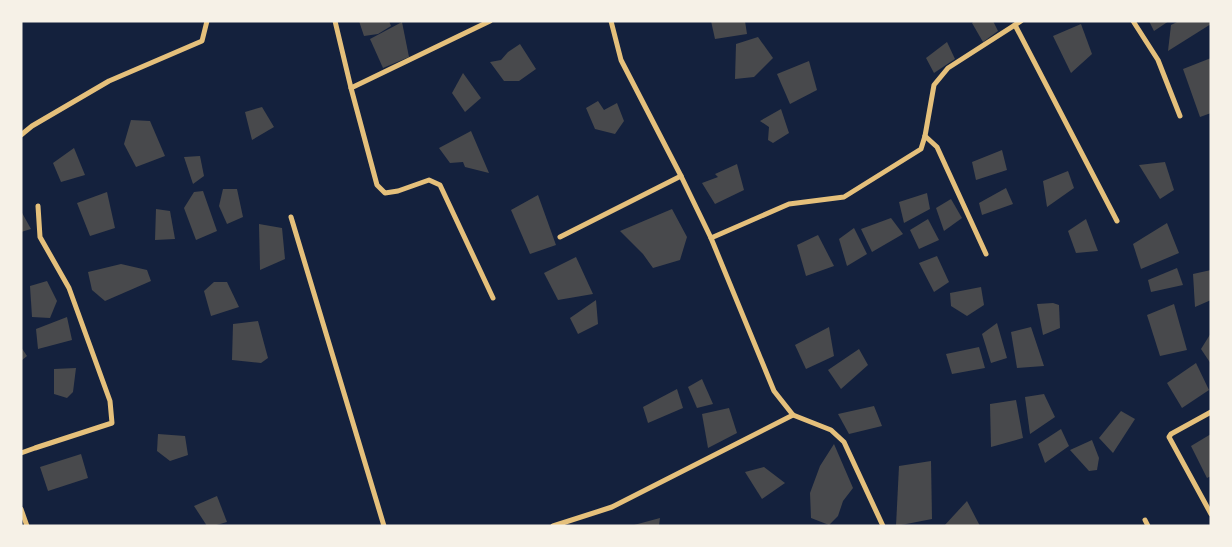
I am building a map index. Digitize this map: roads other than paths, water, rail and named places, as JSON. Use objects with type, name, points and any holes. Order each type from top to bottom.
[{"type":"street","points":[[21,135],[32,126],[110,82],[202,41],[207,21]]},
{"type":"street","points":[[334,21],[377,186],[385,193],[398,191],[429,180],[440,184],[494,298]]},
{"type":"street","points":[[351,88],[490,21]]},
{"type":"street","points":[[611,21],[622,60],[711,238],[774,391],[793,415],[831,430],[844,442],[884,526]]},
{"type":"street","points":[[711,238],[790,204],[844,197],[921,149],[926,136],[934,84],[948,68],[1021,21]]},
{"type":"street","points":[[1133,21],[1158,60],[1180,116]]},
{"type":"street","points":[[1015,25],[1117,221]]},
{"type":"street","points":[[926,136],[937,147],[986,254]]},
{"type":"street","points":[[560,237],[681,176]]},
{"type":"street","points":[[21,454],[112,423],[110,401],[69,288],[40,236],[38,206]]},
{"type":"street","points":[[291,216],[384,526]]},
{"type":"street","points":[[1211,412],[1171,434],[1169,437],[1211,514]]},
{"type":"street","points":[[553,526],[612,507],[793,415]]},
{"type":"street","points":[[21,509],[27,526]]}]
